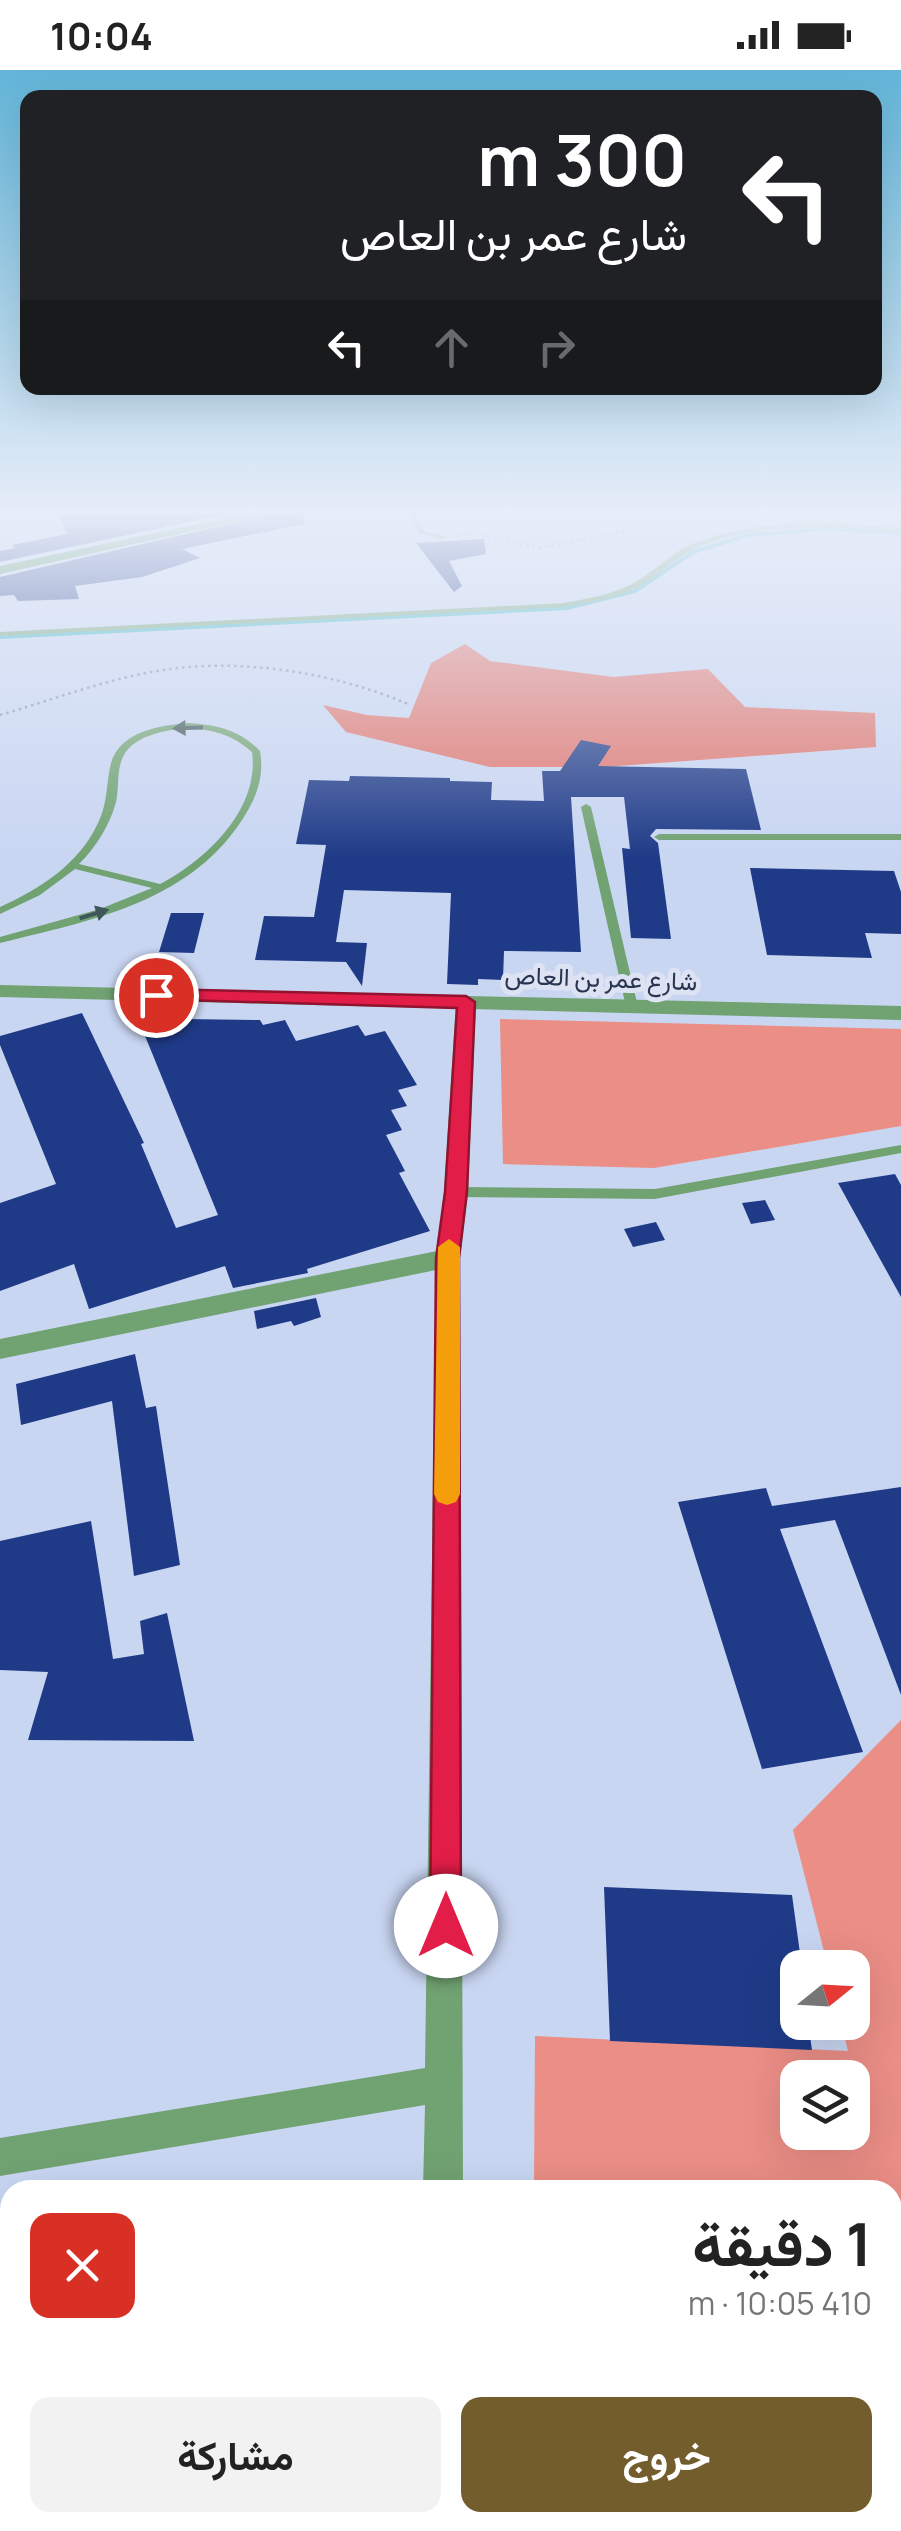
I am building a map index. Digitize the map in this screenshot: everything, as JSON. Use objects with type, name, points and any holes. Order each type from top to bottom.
[{"type":"street","name":"شارع عمر بن العاص","points":[[0,991],[901,1013]]},
{"type":"street","points":[[443,2180],[448,1258],[456,1192],[466,1002]]},
{"type":"street","points":[[0,1349],[448,1258]]},
{"type":"street","points":[[0,2157],[445,2083]]},
{"type":"lane","points":[[0,634],[120,628]]},
{"type":"lane","points":[[0,911],[38,892],[76,866],[106,815],[116,760],[124,748],[143,736],[197,727],[234,734],[251,744],[258,758],[247,805],[216,850],[164,888],[90,915],[0,940]]},
{"type":"lane","points":[[586,807],[632,1007]]},
{"type":"lane","points":[[658,838],[901,837]]},
{"type":"lane","points":[[76,866],[164,888]]},
{"type":"lane","points":[[456,1192],[656,1194],[901,1149]]},
{"type":"path","points":[[0,715],[161,670],[205,668],[328,676],[370,687],[408,704]]},
{"type":"shaded area","points":[[465,644],[490,661],[613,677],[708,669],[745,707],[875,713],[876,747],[604,767],[490,767],[346,732],[323,705],[367,715],[409,718],[431,663]]},
{"type":"shaded area","points":[[500,1019],[901,1029],[901,1126],[654,1168],[503,1164]]},
{"type":"shaded area","points":[[901,1720],[901,2180],[534,2180],[535,2036],[848,2051],[845,2040],[870,2040],[870,1950],[824,1950],[793,1830]]},
{"type":"building","points":[[581,740],[611,746],[598,766],[746,769],[761,830],[656,829],[650,836],[658,843],[671,939],[631,938],[622,848],[630,849],[624,797],[571,797],[581,952],[504,951],[503,980],[478,979],[478,985],[447,984],[451,893],[344,890],[336,942],[367,943],[362,986],[346,962],[255,960],[264,916],[314,917],[326,845],[296,844],[309,780],[349,781],[350,776],[450,778],[492,782],[491,800],[544,801],[542,771],[560,771]]},
{"type":"building","points":[[750,868],[894,871],[901,892],[901,934],[865,933],[872,958],[767,955]]},
{"type":"building","points":[[171,913],[204,913],[194,953],[159,952]]},
{"type":"building","points":[[82,1013],[144,1143],[141,1144],[176,1228],[218,1215],[141,1026],[184,1019],[260,1020],[263,1025],[285,1020],[296,1041],[358,1025],[365,1036],[385,1031],[417,1085],[398,1090],[407,1106],[391,1110],[402,1130],[386,1135],[405,1171],[399,1173],[430,1231],[307,1269],[308,1273],[233,1288],[225,1266],[89,1309],[74,1264],[0,1291],[0,1203],[56,1184],[0,1045],[0,1036]]},
{"type":"building","points":[[895,1174],[901,1185],[901,1297],[838,1183]]},
{"type":"building","points":[[765,1200],[775,1220],[751,1224],[742,1203]]},
{"type":"building","points":[[656,1222],[665,1240],[633,1247],[624,1229]]},
{"type":"building","points":[[316,1298],[321,1317],[294,1326],[291,1321],[257,1329],[254,1311]]},
{"type":"building","points":[[135,1354],[146,1408],[156,1406],[180,1565],[134,1576],[112,1401],[21,1425],[16,1384]]},
{"type":"building","points":[[901,1487],[901,1695],[835,1520],[780,1529],[863,1752],[762,1769],[678,1502],[766,1488],[772,1506]]},
{"type":"building","points":[[91,1521],[113,1659],[144,1654],[140,1621],[167,1613],[194,1741],[28,1740],[48,1672],[0,1670],[0,1541]]},
{"type":"building","points":[[604,1887],[792,1895],[800,1950],[780,1950],[780,2040],[811,2040],[812,2050],[610,2041]]},
{"type":"waterway","points":[[0,637],[179,628]]},
{"type":"slow traffic","points":[[447,1494],[449,1247]]},
{"type":"route","points":[[156,995],[466,1002],[456,1192],[448,1258],[446,1926]]}]
